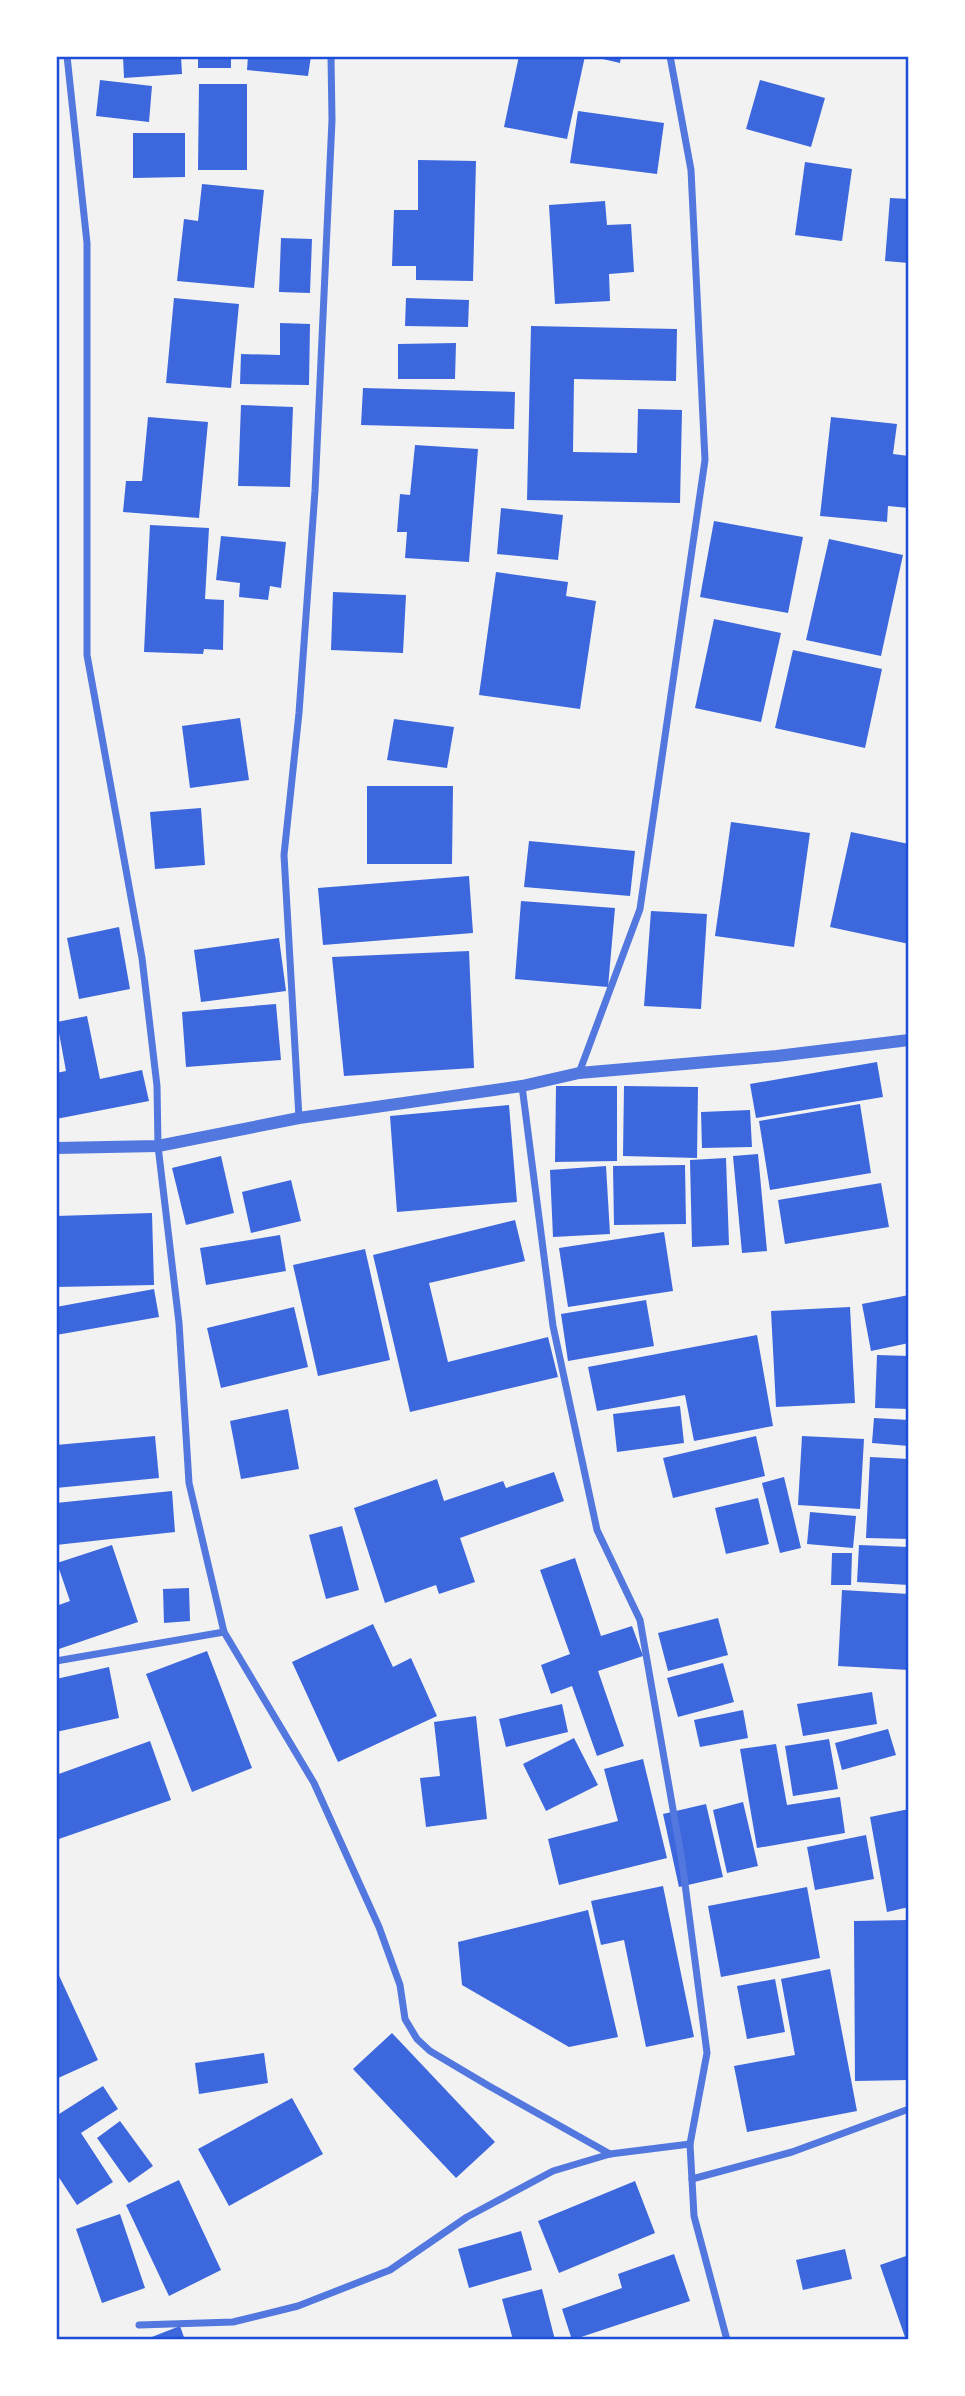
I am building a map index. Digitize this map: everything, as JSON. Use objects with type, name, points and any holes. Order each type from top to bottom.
[{"type":"street","points":[[67,56],[86,243],[87,655],[142,958],[179,1323],[189,1483],[223,1632],[314,1783],[379,1927],[400,1985],[405,2019],[416,2039],[466,2072],[610,2154]]},
{"type":"street","points":[[299,1118],[284,855],[299,713],[315,491],[332,120],[331,56]]},
{"type":"street","points":[[579,1073],[640,909],[705,460],[691,170],[670,56]]},
{"type":"street","points":[[56,1148],[159,1146],[299,1118],[522,1086],[579,1073],[777,1056],[909,1040]]},
{"type":"street","points":[[522,1086],[548,1298],[571,1415],[597,1530],[640,1620],[682,1861],[707,2053],[690,2144],[694,2217],[727,2340]]},
{"type":"street","points":[[56,1661],[223,1632]]},
{"type":"street","points":[[692,2179],[793,2152],[909,2109]]},
{"type":"street","points":[[139,2325],[233,2322],[298,2306],[390,2270],[467,2217],[553,2171],[610,2154],[690,2144]]},
{"type":"building","points":[[123,56],[181,56],[182,74],[124,78]]},
{"type":"building","points":[[198,56],[231,56],[231,68],[198,68]]},
{"type":"building","points":[[248,56],[311,56],[308,76],[247,70]]},
{"type":"building","points":[[519,56],[585,56],[567,139],[504,127]]},
{"type":"building","points":[[590,56],[621,56],[620,63]]},
{"type":"building","points":[[100,80],[152,86],[149,122],[96,116]]},
{"type":"building","points":[[760,80],[825,98],[811,147],[746,129]]},
{"type":"building","points":[[199,84],[247,84],[247,170],[198,170]]},
{"type":"building","points":[[578,111],[664,123],[657,174],[570,163]]},
{"type":"building","points":[[133,133],[185,133],[185,177],[133,178]]},
{"type":"building","points":[[418,160],[476,161],[473,281],[416,280],[416,266],[392,266],[394,210],[418,210]]},
{"type":"building","points":[[805,162],[852,169],[842,241],[795,235]]},
{"type":"building","points":[[202,184],[264,190],[254,288],[177,281],[184,219],[198,221]]},
{"type":"building","points":[[890,198],[909,199],[909,263],[885,261]]},
{"type":"building","points":[[605,201],[607,225],[631,224],[634,272],[609,274],[610,301],[555,304],[549,205]]},
{"type":"building","points":[[281,238],[312,239],[310,293],[279,292]]},
{"type":"building","points":[[174,298],[239,304],[231,388],[166,383]]},
{"type":"building","points":[[406,298],[469,300],[468,327],[405,326]]},
{"type":"building","points":[[280,323],[310,324],[309,385],[240,384],[241,354],[280,355]]},
{"type":"building","points":[[531,326],[677,329],[676,381],[574,379],[573,452],[637,453],[638,409],[682,410],[680,503],[527,500]]},
{"type":"building","points":[[456,343],[455,379],[398,379],[398,344]]},
{"type":"building","points":[[363,388],[515,392],[514,429],[361,425]]},
{"type":"building","points":[[241,405],[293,407],[290,487],[238,486]]},
{"type":"building","points":[[148,417],[208,422],[199,518],[123,512],[126,481],[142,481]]},
{"type":"building","points":[[831,417],[897,424],[893,454],[909,456],[909,508],[888,506],[887,522],[820,516]]},
{"type":"building","points":[[415,445],[478,449],[469,562],[405,558],[407,532],[397,532],[400,494],[410,495]]},
{"type":"building","points":[[501,508],[563,515],[558,560],[497,554]]},
{"type":"building","points":[[714,521],[803,537],[788,613],[700,597]]},
{"type":"building","points":[[150,525],[209,528],[205,599],[224,600],[223,650],[204,649],[203,654],[144,652]]},
{"type":"building","points":[[221,536],[286,542],[281,588],[270,586],[268,600],[239,597],[240,583],[216,580]]},
{"type":"building","points":[[829,539],[903,555],[881,656],[806,640]]},
{"type":"building","points":[[496,572],[568,582],[566,596],[596,601],[580,709],[479,695]]},
{"type":"building","points":[[333,592],[406,595],[403,653],[331,650]]},
{"type":"building","points":[[714,619],[781,633],[761,722],[695,708]]},
{"type":"building","points":[[793,650],[882,669],[865,748],[775,728]]},
{"type":"building","points":[[240,718],[249,780],[190,788],[182,726]]},
{"type":"building","points":[[394,719],[454,727],[447,768],[387,760]]},
{"type":"building","points":[[367,786],[453,786],[452,864],[367,864]]},
{"type":"building","points":[[201,808],[205,865],[155,869],[150,812]]},
{"type":"building","points":[[731,822],[810,833],[794,947],[715,936]]},
{"type":"building","points":[[851,832],[909,844],[909,944],[830,927]]},
{"type":"building","points":[[529,841],[635,851],[630,896],[524,887]]},
{"type":"building","points":[[469,876],[473,933],[323,945],[318,888]]},
{"type":"building","points":[[521,901],[615,908],[608,987],[515,979]]},
{"type":"building","points":[[651,911],[707,914],[701,1009],[644,1006]]},
{"type":"building","points":[[119,927],[130,989],[79,999],[67,938]]},
{"type":"building","points":[[279,938],[286,991],[201,1002],[194,950]]},
{"type":"building","points":[[469,951],[474,1068],[344,1076],[332,957]]},
{"type":"building","points":[[276,1004],[281,1060],[186,1067],[182,1012]]},
{"type":"building","points":[[87,1016],[100,1079],[142,1070],[149,1101],[56,1119],[56,1073],[66,1071],[57,1022]]},
{"type":"building","points":[[877,1062],[883,1097],[756,1118],[750,1084]]},
{"type":"building","points":[[556,1086],[617,1086],[617,1161],[555,1162]]},
{"type":"building","points":[[624,1086],[698,1087],[697,1158],[623,1156]]},
{"type":"building","points":[[860,1104],[871,1173],[770,1190],[759,1121]]},
{"type":"building","points":[[509,1105],[517,1202],[397,1212],[390,1116]]},
{"type":"building","points":[[750,1110],[752,1147],[702,1148],[701,1112]]},
{"type":"building","points":[[758,1154],[767,1251],[742,1253],[733,1156]]},
{"type":"building","points":[[221,1156],[234,1213],[186,1225],[172,1168]]},
{"type":"building","points":[[726,1158],[729,1245],[692,1247],[690,1160]]},
{"type":"building","points":[[685,1165],[686,1224],[614,1225],[613,1166]]},
{"type":"building","points":[[606,1166],[610,1234],[553,1237],[550,1170]]},
{"type":"building","points":[[291,1180],[301,1221],[251,1233],[242,1192]]},
{"type":"building","points":[[881,1183],[889,1227],[785,1244],[778,1200]]},
{"type":"building","points":[[152,1213],[154,1285],[56,1287],[56,1216]]},
{"type":"building","points":[[515,1220],[525,1261],[429,1283],[448,1362],[548,1337],[558,1377],[410,1412],[373,1255]]},
{"type":"building","points":[[664,1232],[673,1291],[568,1307],[559,1248]]},
{"type":"building","points":[[280,1235],[286,1271],[206,1285],[200,1248]]},
{"type":"building","points":[[365,1249],[390,1360],[318,1376],[293,1265]]},
{"type":"building","points":[[154,1289],[159,1317],[56,1335],[56,1307]]},
{"type":"building","points":[[909,1295],[909,1343],[871,1351],[862,1304]]},
{"type":"building","points":[[646,1300],[654,1346],[568,1361],[561,1314]]},
{"type":"building","points":[[294,1307],[308,1367],[221,1388],[207,1328]]},
{"type":"building","points":[[850,1307],[855,1403],[776,1407],[771,1311]]},
{"type":"building","points":[[757,1335],[773,1426],[694,1441],[685,1395],[597,1411],[588,1367]]},
{"type":"building","points":[[877,1355],[909,1356],[909,1409],[875,1408]]},
{"type":"building","points":[[680,1406],[684,1443],[617,1452],[613,1414]]},
{"type":"building","points":[[288,1409],[299,1469],[241,1479],[230,1421]]},
{"type":"building","points":[[874,1418],[909,1420],[909,1446],[872,1443]]},
{"type":"building","points":[[155,1436],[159,1478],[56,1488],[56,1445]]},
{"type":"building","points":[[756,1436],[765,1476],[673,1498],[663,1458]]},
{"type":"building","points":[[802,1436],[864,1439],[860,1509],[798,1505]]},
{"type":"building","points":[[870,1457],[909,1459],[909,1539],[866,1538]]},
{"type":"building","points":[[554,1472],[564,1501],[460,1538],[475,1582],[439,1594],[436,1585],[385,1603],[354,1508],[437,1479],[444,1501],[503,1481],[506,1488]]},
{"type":"building","points":[[784,1477],[801,1548],[780,1553],[762,1483]]},
{"type":"building","points":[[172,1491],[175,1532],[56,1545],[56,1503]]},
{"type":"building","points":[[758,1498],[769,1544],[726,1554],[715,1508]]},
{"type":"building","points":[[810,1512],[856,1516],[853,1548],[807,1544]]},
{"type":"building","points":[[342,1526],[359,1590],[326,1599],[309,1535]]},
{"type":"building","points":[[112,1545],[138,1622],[56,1650],[56,1606],[70,1601],[57,1563]]},
{"type":"building","points":[[859,1545],[909,1547],[909,1585],[857,1582]]},
{"type":"building","points":[[832,1553],[852,1553],[851,1585],[831,1585]]},
{"type":"building","points":[[575,1558],[601,1636],[632,1626],[643,1656],[598,1671],[624,1746],[597,1756],[572,1686],[551,1694],[541,1665],[570,1654],[540,1570]]},
{"type":"building","points":[[189,1588],[190,1621],[164,1623],[163,1589]]},
{"type":"building","points":[[842,1590],[909,1594],[909,1670],[838,1666]]},
{"type":"building","points":[[718,1618],[728,1655],[668,1671],[658,1633]]},
{"type":"building","points":[[373,1624],[393,1667],[411,1658],[437,1716],[338,1762],[292,1662]]},
{"type":"building","points":[[207,1651],[252,1768],[192,1792],[146,1674]]},
{"type":"building","points":[[723,1663],[734,1702],[678,1717],[667,1678]]},
{"type":"building","points":[[109,1667],[119,1718],[56,1732],[56,1679]]},
{"type":"building","points":[[872,1692],[877,1724],[803,1736],[797,1704]]},
{"type":"building","points":[[562,1704],[568,1732],[506,1747],[499,1719]]},
{"type":"building","points":[[743,1710],[748,1738],[700,1747],[694,1720]]},
{"type":"building","points":[[476,1716],[487,1819],[426,1827],[420,1778],[440,1776],[434,1722]]},
{"type":"building","points":[[888,1729],[896,1755],[842,1770],[835,1743]]},
{"type":"building","points":[[574,1738],[598,1785],[546,1811],[523,1764]]},
{"type":"building","points":[[829,1739],[838,1789],[793,1796],[785,1746]]},
{"type":"building","points":[[150,1741],[171,1800],[56,1840],[56,1775]]},
{"type":"building","points":[[776,1744],[787,1805],[840,1797],[845,1833],[757,1848],[740,1749]]},
{"type":"building","points":[[643,1759],[667,1858],[559,1885],[548,1839],[618,1821],[604,1769]]},
{"type":"building","points":[[743,1802],[758,1866],[727,1873],[713,1810]]},
{"type":"building","points":[[706,1804],[723,1877],[679,1887],[663,1814]]},
{"type":"building","points":[[909,1809],[909,1907],[887,1912],[870,1817]]},
{"type":"building","points":[[866,1835],[874,1879],[815,1890],[807,1847]]},
{"type":"building","points":[[663,1886],[694,2037],[646,2047],[624,1940],[601,1945],[591,1901]]},
{"type":"building","points":[[807,1887],[820,1958],[721,1977],[708,1906]]},
{"type":"building","points":[[588,1910],[618,2037],[569,2047],[462,1985],[458,1942]]},
{"type":"building","points":[[909,1920],[909,2080],[855,2081],[854,1921]]},
{"type":"building","points":[[56,1969],[98,2060],[56,2079]]},
{"type":"building","points":[[830,1969],[857,2111],[747,2132],[734,2066],[795,2055],[781,1979]]},
{"type":"building","points":[[775,1979],[785,2032],[747,2039],[737,1986]]},
{"type":"building","points":[[392,2033],[495,2142],[456,2178],[353,2069]]},
{"type":"building","points":[[264,2053],[268,2083],[199,2094],[195,2063]]},
{"type":"building","points":[[103,2086],[118,2109],[81,2133],[113,2182],[77,2205],[56,2173],[56,2116]]},
{"type":"building","points":[[292,2098],[323,2154],[229,2206],[198,2149]]},
{"type":"building","points":[[120,2121],[153,2166],[129,2183],[97,2138]]},
{"type":"building","points":[[179,2180],[221,2270],[169,2296],[126,2205]]},
{"type":"building","points":[[635,2181],[655,2233],[559,2273],[538,2221]]},
{"type":"building","points":[[120,2214],[145,2288],[102,2303],[76,2229]]},
{"type":"building","points":[[521,2231],[532,2270],[469,2288],[458,2249]]},
{"type":"building","points":[[845,2249],[852,2279],[803,2290],[796,2260]]},
{"type":"building","points":[[674,2254],[690,2301],[572,2340],[562,2309],[622,2288],[618,2274]]},
{"type":"building","points":[[909,2255],[909,2340],[906,2340],[880,2265]]},
{"type":"building","points":[[542,2289],[555,2340],[513,2340],[502,2299]]},
{"type":"building","points":[[180,2326],[185,2340],[144,2340]]}]
